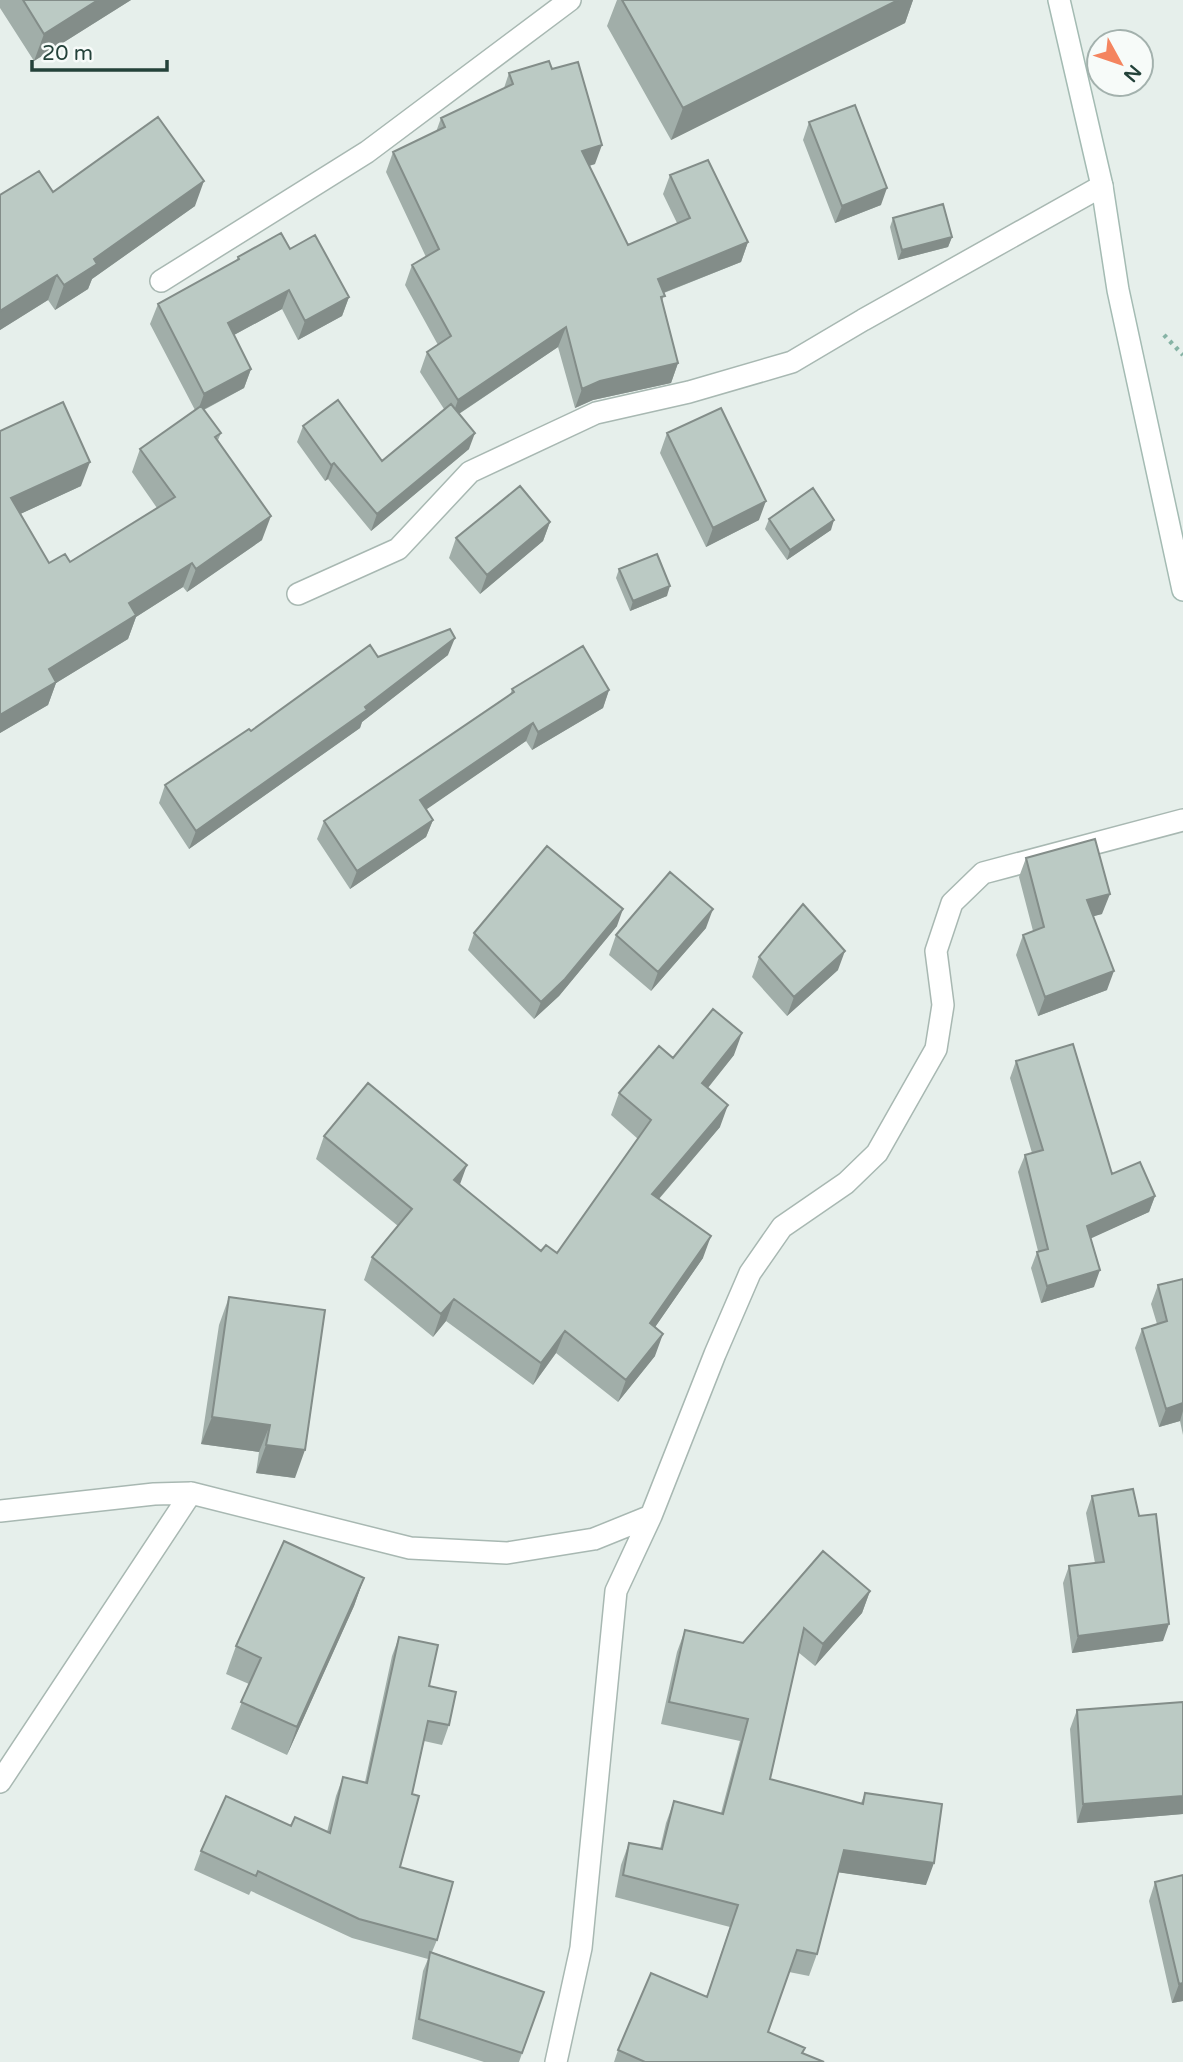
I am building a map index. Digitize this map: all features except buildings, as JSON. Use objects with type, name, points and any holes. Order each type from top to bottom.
[{"type":"street","points":[[161,281],[367,152],[570,0]]},
{"type":"street","points":[[1059,0],[1102,186],[1118,290],[1183,590]]},
{"type":"street","points":[[298,594],[398,549],[470,472],[596,414],[689,392],[792,362],[1102,186]]},
{"type":"street","points":[[555,2062],[581,1948],[616,1591],[651,1516],[750,1273],[782,1227],[846,1183],[877,1153],[936,1049],[943,1005],[936,951],[952,903],[983,873],[1183,820]]},
{"type":"street","points":[[0,1511],[154,1494],[191,1493],[410,1548],[507,1553],[594,1539],[651,1516]]},
{"type":"street","points":[[0,1782],[191,1493]]}]
